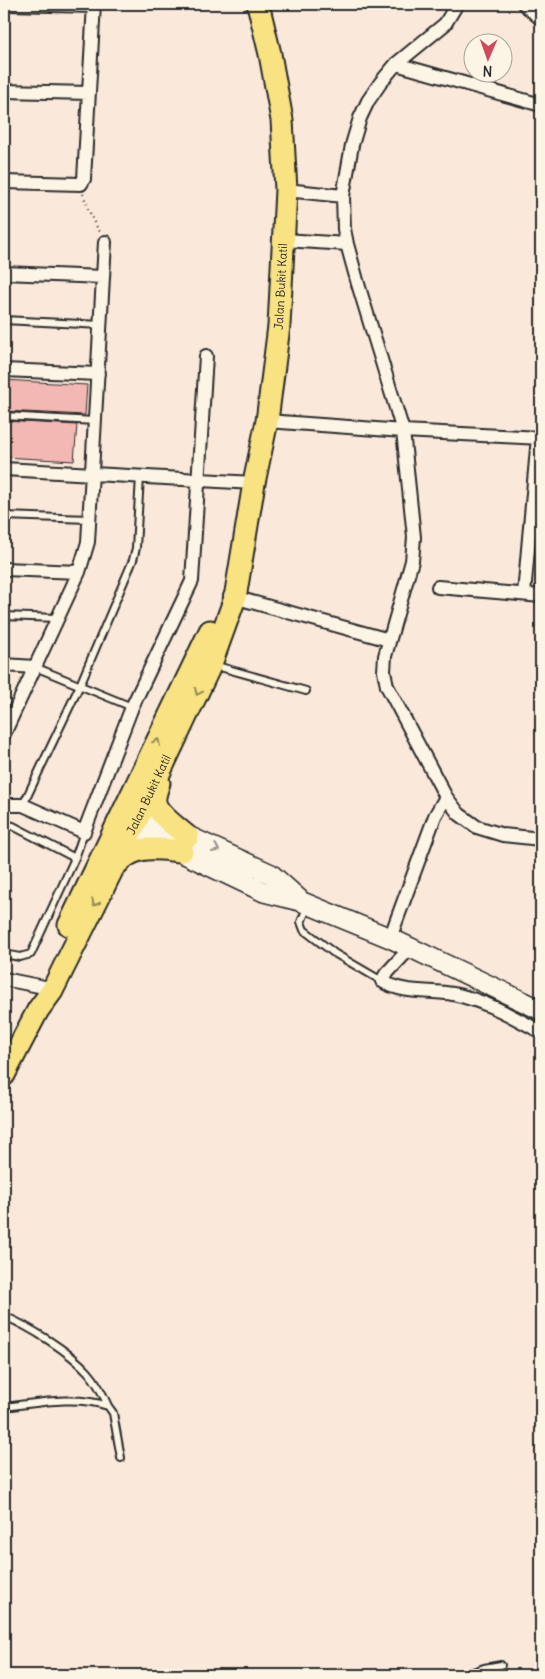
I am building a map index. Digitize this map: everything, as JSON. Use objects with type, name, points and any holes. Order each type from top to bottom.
[{"type":"main road","name":"Jalan Bukit Katil","points":[[4,1075],[112,870],[211,664],[238,568],[267,421],[279,326],[286,190],[282,120],[270,54],[258,4]]},
{"type":"main road","name":"Jalan Bukit Katil","points":[[48,989],[71,918],[211,629],[230,596]]},
{"type":"main road","points":[[169,754],[156,791],[155,803],[185,844]]},
{"type":"main road","points":[[106,846],[134,821],[135,786]]},
{"type":"main road","points":[[112,870],[123,857],[132,852],[147,848],[185,844]]},
{"type":"street","points":[[4,182],[81,184],[84,178],[94,5],[6,4]]},
{"type":"street","points":[[457,4],[445,24],[396,64],[381,82],[360,118],[352,145],[343,196],[344,229],[347,244],[404,431],[414,537],[412,560],[389,640],[384,671],[387,686],[446,797],[459,814],[477,828],[503,835],[541,839]]},
{"type":"street","points":[[524,4],[541,19]]},
{"type":"street","points":[[396,64],[541,105]]},
{"type":"street","points":[[4,91],[89,93]]},
{"type":"street","points":[[286,190],[343,196]]},
{"type":"street","points":[[284,240],[347,244]]},
{"type":"street","points":[[4,734],[9,712],[35,667],[58,618],[79,572],[88,542],[105,242]]},
{"type":"street","points":[[4,273],[103,277]]},
{"type":"street","points":[[4,805],[23,806],[84,832],[132,707],[192,581],[206,356]]},
{"type":"street","points":[[4,370],[98,374]]},
{"type":"street","points":[[267,421],[539,438],[524,594]]},
{"type":"street","points":[[4,469],[254,484]]},
{"type":"street","points":[[4,569],[79,572]]},
{"type":"street","points":[[438,587],[541,596]]},
{"type":"street","points":[[230,596],[389,640]]},
{"type":"street","points":[[4,665],[35,667]]},
{"type":"street","points":[[390,938],[435,816],[446,797]]},
{"type":"street","points":[[134,821],[185,844],[264,892],[305,903],[390,938],[541,1010]]},
{"type":"street","points":[[410,948],[382,981],[396,988],[469,998],[514,1017],[541,1032]]},
{"type":"street","points":[[4,980],[48,989]]},
{"type":"lane","points":[[4,320],[101,325]]},
{"type":"lane","points":[[4,416],[95,422]]},
{"type":"lane","points":[[23,806],[80,685],[133,560],[136,548],[140,476]]},
{"type":"lane","points":[[4,516],[89,519]]},
{"type":"lane","points":[[4,616],[58,618]]},
{"type":"lane","points":[[211,664],[306,691]]},
{"type":"lane","points":[[35,667],[132,707]]},
{"type":"lane","points":[[4,824],[13,826],[75,858]]},
{"type":"lane","points":[[4,954],[20,957],[31,954],[75,858],[84,832]]},
{"type":"lane","points":[[305,903],[301,922],[304,930],[334,953],[382,981]]},
{"type":"lane","points":[[4,1316],[29,1328],[80,1364],[96,1382],[112,1413],[121,1458]]},
{"type":"lane","points":[[4,1407],[38,1403],[87,1401],[108,1406]]},
{"type":"lane","points":[[465,1675],[484,1668],[500,1665]]},
{"type":"path","points":[[81,184],[93,221],[105,242]]},
{"type":"building","points":[[4,380],[87,385],[85,415],[4,411]]},
{"type":"building","points":[[4,421],[77,425],[74,461],[4,457]]}]
